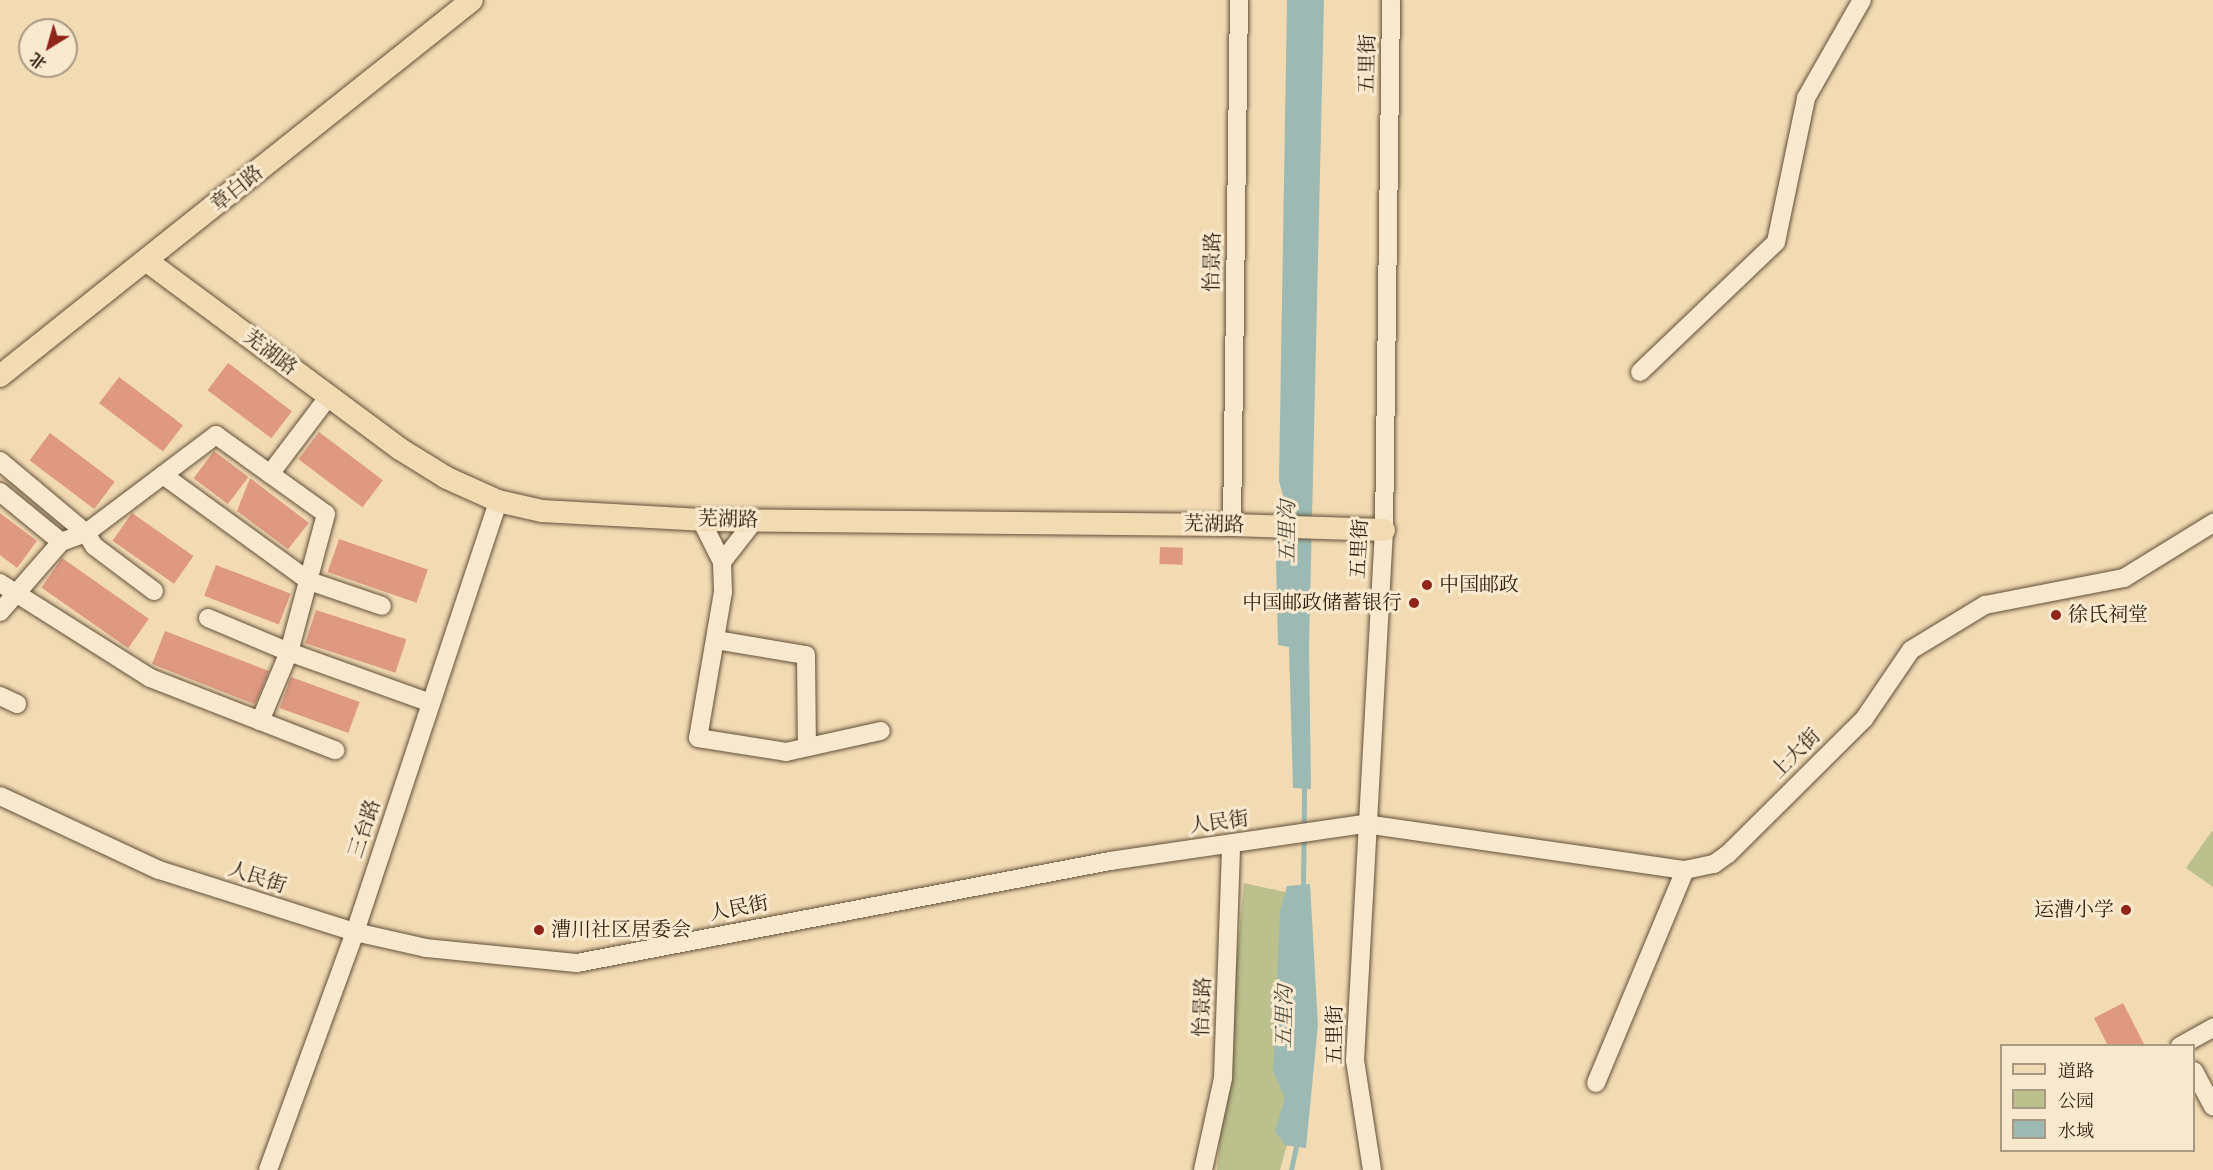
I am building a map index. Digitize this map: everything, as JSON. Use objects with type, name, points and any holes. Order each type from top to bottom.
[{"type":"main road","name":"章白路","points":[[0,376],[472,0]]},
{"type":"main road","name":"芜湖路","points":[[147,261],[400,449],[447,478],[498,501],[542,511],[701,520],[1232,525],[1384,530]]},
{"type":"street","name":"怡景路","points":[[1232,525],[1239,0]]},
{"type":"street","name":"五里街","points":[[1372,1170],[1355,1060],[1365,824],[1384,530],[1391,0]]},
{"type":"street","points":[[1640,372],[1776,242],[1806,98],[1862,0]]},
{"type":"street","points":[[270,474],[329,396]]},
{"type":"street","points":[[0,612],[7,588],[61,542],[86,533],[216,435],[326,514],[289,652],[260,721]]},
{"type":"street","points":[[0,461],[86,533],[94,546],[154,591]]},
{"type":"street","points":[[163,475],[309,581],[382,606]]},
{"type":"street","points":[[0,492],[61,542]]},
{"type":"street","name":"三台路","points":[[268,1170],[355,932],[498,501]]},
{"type":"street","points":[[701,520],[723,562]]},
{"type":"street","points":[[754,521],[723,562],[716,640],[698,738],[786,752],[881,731]]},
{"type":"street","name":"上大街","points":[[1365,824],[1686,870],[1714,864],[1728,854],[1864,719],[1911,650],[1985,605],[2124,578],[2213,523]]},
{"type":"street","points":[[7,588],[150,678],[336,750]]},
{"type":"street","points":[[208,618],[289,652],[431,703]]},
{"type":"street","points":[[716,640],[806,655],[807,747]]},
{"type":"street","points":[[0,696],[17,704]]},
{"type":"street","name":"人民街","points":[[0,796],[159,870],[355,932],[426,948],[577,963],[1110,861],[1365,824]]},
{"type":"street","name":"怡景路","points":[[1203,1170],[1224,1078],[1231,844]]},
{"type":"street","points":[[1596,1083],[1686,870]]},
{"type":"street","points":[[2184,1044],[2213,1028]]},
{"type":"street","points":[[2195,1074],[2213,1106]]},
{"type":"green space","points":[[2213,831],[2213,887],[2186,868]]},
{"type":"green space","points":[[1244,883],[1298,895],[1291,1130],[1280,1170],[1217,1170]]},
{"type":"water","points":[[1287,0],[1324,0],[1309,647],[1311,789],[1293,788],[1289,647],[1278,645],[1276,560],[1284,545],[1287,510],[1279,481]]},
{"type":"water","points":[[1310,884],[1318,1025],[1306,1148],[1285,1145],[1275,1131],[1285,1098],[1273,1071],[1280,912],[1287,886]]},
{"type":"building","points":[[228,363],[292,411],[271,438],[208,390]]},
{"type":"building","points":[[119,377],[183,425],[163,452],[99,403]]},
{"type":"building","points":[[319,432],[383,480],[362,507],[299,459]]},
{"type":"building","points":[[50,433],[115,482],[94,509],[30,460]]},
{"type":"building","points":[[214,451],[248,477],[228,504],[194,478]]},
{"type":"building","points":[[250,478],[309,523],[288,549],[237,511]]},
{"type":"building","points":[[0,513],[37,541],[17,568],[0,555]]},
{"type":"building","points":[[132,513],[193,556],[174,584],[112,541]]},
{"type":"building","points":[[339,539],[428,570],[416,603],[328,572]]},
{"type":"building","points":[[1160,547],[1183,548],[1182,565],[1159,564]]},
{"type":"building","points":[[62,558],[149,619],[128,648],[41,587]]},
{"type":"building","points":[[216,565],[291,594],[279,624],[204,596]]},
{"type":"building","points":[[316,610],[406,639],[396,673],[305,643]]},
{"type":"building","points":[[165,631],[269,671],[254,704],[152,664]]},
{"type":"building","points":[[291,677],[360,702],[348,733],[280,708]]},
{"type":"building","points":[[2123,1003],[2144,1044],[2107,1044],[2094,1018]]},
{"type":"waterway","name":"五里沟","points":[[1303,889],[1304,785]]},
{"type":"waterway","name":"五里沟","points":[[1291,1170],[1297,1141]]},
{"type":"place","name":"中国邮政","points":[[1427,585]]},
{"type":"place","name":"中国邮政储蓄银行","points":[[1414,603]]},
{"type":"place","name":"徐氏祠堂","points":[[2056,615]]},
{"type":"place","name":"运漕小学","points":[[2126,910]]},
{"type":"place","name":"漕川社区居委会","points":[[539,930]]}]
